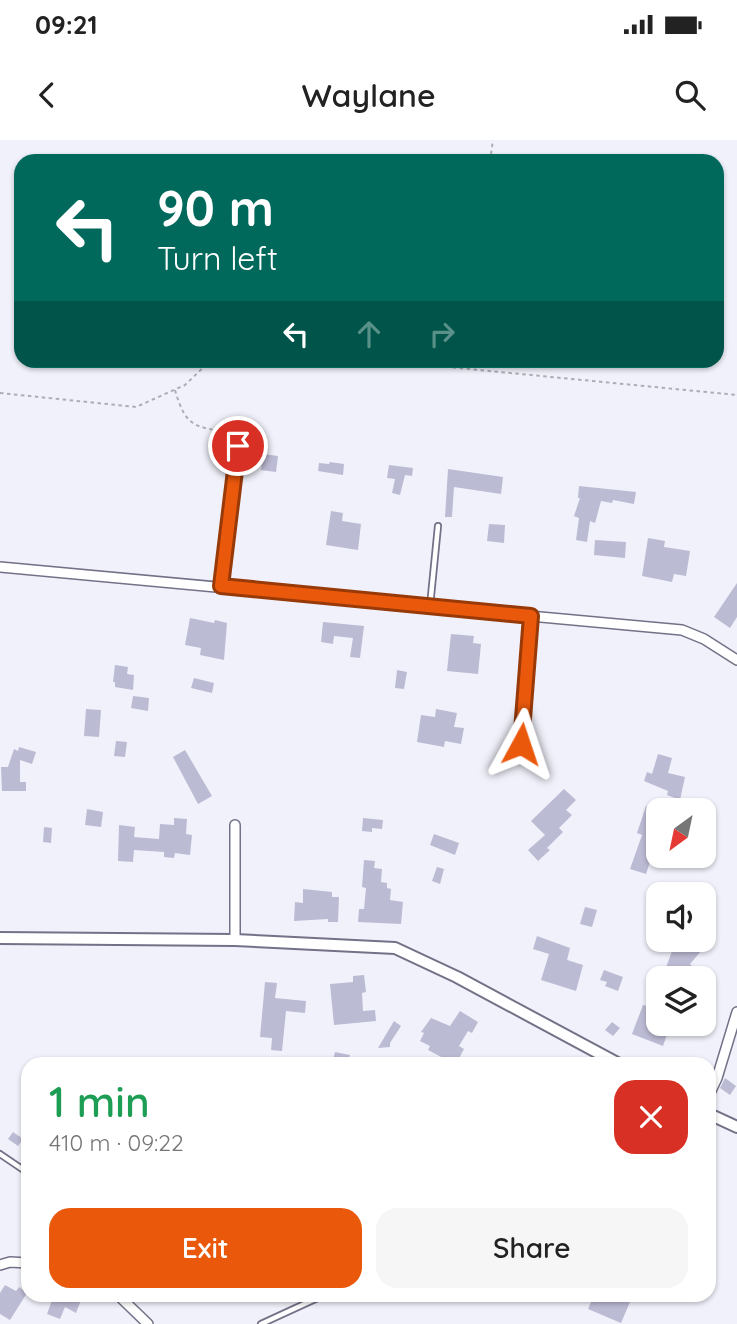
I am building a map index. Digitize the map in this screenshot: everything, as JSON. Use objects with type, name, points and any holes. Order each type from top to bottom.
[{"type":"street","points":[[221,586],[238,446]]},
{"type":"street","points":[[0,567],[682,630],[704,639],[737,660]]},
{"type":"street","points":[[235,825],[235,940]]},
{"type":"street","points":[[0,938],[235,940],[386,947],[404,951],[457,977],[606,1057]]},
{"type":"street","points":[[716,1080],[737,1012]]},
{"type":"street","points":[[716,1117],[737,1127]]},
{"type":"street","points":[[0,1265],[21,1263]]},
{"type":"street","points":[[125,1302],[148,1324]]},
{"type":"lane","points":[[429,607],[438,526]]},
{"type":"lane","points":[[521,744],[531,616]]},
{"type":"lane","points":[[0,1154],[21,1169]]},
{"type":"lane","points":[[261,1324],[309,1302]]},
{"type":"path","points":[[0,393],[136,407],[175,390],[202,368]]},
{"type":"path","points":[[459,368],[737,395]]},
{"type":"path","points":[[175,390],[181,411],[191,424],[230,433],[238,446]]},
{"type":"building","points":[[263,454],[278,456],[276,472],[261,470]]},
{"type":"building","points":[[319,463],[344,464],[343,475],[318,471]]},
{"type":"building","points":[[389,465],[413,468],[412,476],[405,475],[400,495],[392,493],[395,479],[387,478]]},
{"type":"building","points":[[448,469],[503,477],[501,494],[454,487],[452,517],[445,517]]},
{"type":"building","points":[[579,486],[636,492],[634,504],[601,501],[595,523],[590,521],[587,542],[576,540],[579,518],[574,516],[580,498]]},
{"type":"building","points":[[331,511],[343,513],[342,521],[361,524],[358,550],[326,545]]},
{"type":"building","points":[[489,524],[505,525],[504,543],[487,541]]},
{"type":"building","points":[[648,538],[665,541],[664,547],[690,551],[686,576],[674,574],[672,582],[642,576]]},
{"type":"building","points":[[595,540],[626,542],[625,558],[594,555]]},
{"type":"building","points":[[737,583],[737,617],[730,628],[714,617]]},
{"type":"building","points":[[190,618],[227,623],[224,660],[200,655],[201,648],[185,645]]},
{"type":"building","points":[[323,622],[364,626],[360,658],[350,657],[353,638],[334,636],[333,644],[321,642]]},
{"type":"building","points":[[451,634],[474,636],[473,643],[481,644],[478,674],[447,671]]},
{"type":"building","points":[[115,665],[128,667],[127,674],[134,675],[133,690],[115,687]]},
{"type":"building","points":[[397,670],[407,672],[404,689],[395,688]]},
{"type":"building","points":[[194,678],[214,683],[212,693],[191,688]]},
{"type":"building","points":[[133,696],[149,698],[148,711],[131,708]]},
{"type":"building","points":[[86,709],[101,710],[99,737],[84,736]]},
{"type":"building","points":[[436,709],[457,713],[454,727],[464,728],[461,744],[445,741],[444,747],[417,742],[421,715],[435,717]]},
{"type":"building","points":[[116,741],[127,742],[125,757],[114,756]]},
{"type":"building","points":[[19,747],[36,752],[32,764],[20,760],[20,782],[26,782],[26,791],[2,791],[1,767],[8,767],[14,749],[18,751]]},
{"type":"building","points":[[185,750],[212,796],[198,804],[173,757]]},
{"type":"building","points":[[658,754],[672,758],[668,773],[685,777],[680,798],[667,795],[668,791],[644,781],[647,772],[652,774]]},
{"type":"building","points":[[564,789],[576,800],[566,810],[572,815],[559,828],[563,832],[547,848],[550,850],[538,861],[528,850],[545,835],[531,821]]},
{"type":"building","points":[[646,806],[646,874],[630,869],[642,835],[637,833]]},
{"type":"building","points":[[87,809],[103,812],[101,827],[85,825]]},
{"type":"building","points":[[174,818],[187,819],[186,834],[192,835],[190,855],[175,853],[174,858],[164,857],[164,852],[134,850],[133,862],[118,861],[119,825],[135,827],[134,837],[159,839],[160,824],[174,825]]},
{"type":"building","points":[[363,818],[383,820],[382,829],[362,831]]},
{"type":"building","points":[[44,827],[52,828],[51,843],[43,842]]},
{"type":"building","points":[[434,834],[459,843],[455,855],[430,845]]},
{"type":"building","points":[[364,860],[375,861],[374,868],[382,869],[381,882],[387,883],[387,888],[391,889],[390,900],[403,902],[401,924],[358,922],[359,909],[364,909]]},
{"type":"building","points":[[437,867],[444,869],[440,884],[432,881]]},
{"type":"building","points":[[303,889],[332,892],[332,897],[339,897],[338,922],[328,922],[328,919],[294,921],[295,902],[303,903]]},
{"type":"building","points":[[585,907],[597,910],[592,927],[580,924]]},
{"type":"building","points":[[537,936],[570,948],[567,960],[583,965],[576,991],[541,980],[549,954],[533,949]]},
{"type":"building","points":[[672,952],[700,952],[690,964],[692,966],[667,966]]},
{"type":"building","points":[[604,970],[623,977],[618,991],[605,986],[607,982],[600,980]]},
{"type":"building","points":[[364,975],[366,992],[362,993],[363,1011],[375,1010],[376,1021],[334,1025],[330,984],[353,982],[353,976]]},
{"type":"building","points":[[265,982],[277,983],[275,998],[306,1001],[305,1013],[286,1011],[282,1051],[271,1050],[272,1038],[260,1037]]},
{"type":"building","points":[[643,1005],[646,1006],[646,1036],[666,1036],[663,1046],[632,1034]]},
{"type":"building","points":[[460,1011],[478,1022],[472,1033],[468,1031],[459,1046],[464,1049],[460,1057],[441,1057],[428,1050],[430,1046],[420,1041],[424,1033],[421,1032],[431,1018],[450,1026]]},
{"type":"building","points":[[394,1021],[401,1026],[390,1047],[378,1048]]},
{"type":"building","points":[[612,1022],[620,1028],[613,1036],[605,1030]]},
{"type":"building","points":[[335,1052],[350,1055],[350,1057],[334,1057]]},
{"type":"building","points":[[725,1078],[736,1086],[730,1095],[720,1088]]},
{"type":"building","points":[[13,1132],[21,1138],[21,1142],[18,1146],[8,1139]]},
{"type":"building","points":[[5,1285],[16,1291],[19,1287],[21,1288],[21,1302],[10,1320],[0,1314],[0,1293]]},
{"type":"building","points":[[51,1302],[80,1302],[76,1313],[65,1307],[60,1319],[47,1314]]},
{"type":"building","points":[[591,1302],[630,1302],[621,1323],[588,1309]]},
{"type":"route","points":[[238,446],[221,586],[531,616],[521,744]]}]
